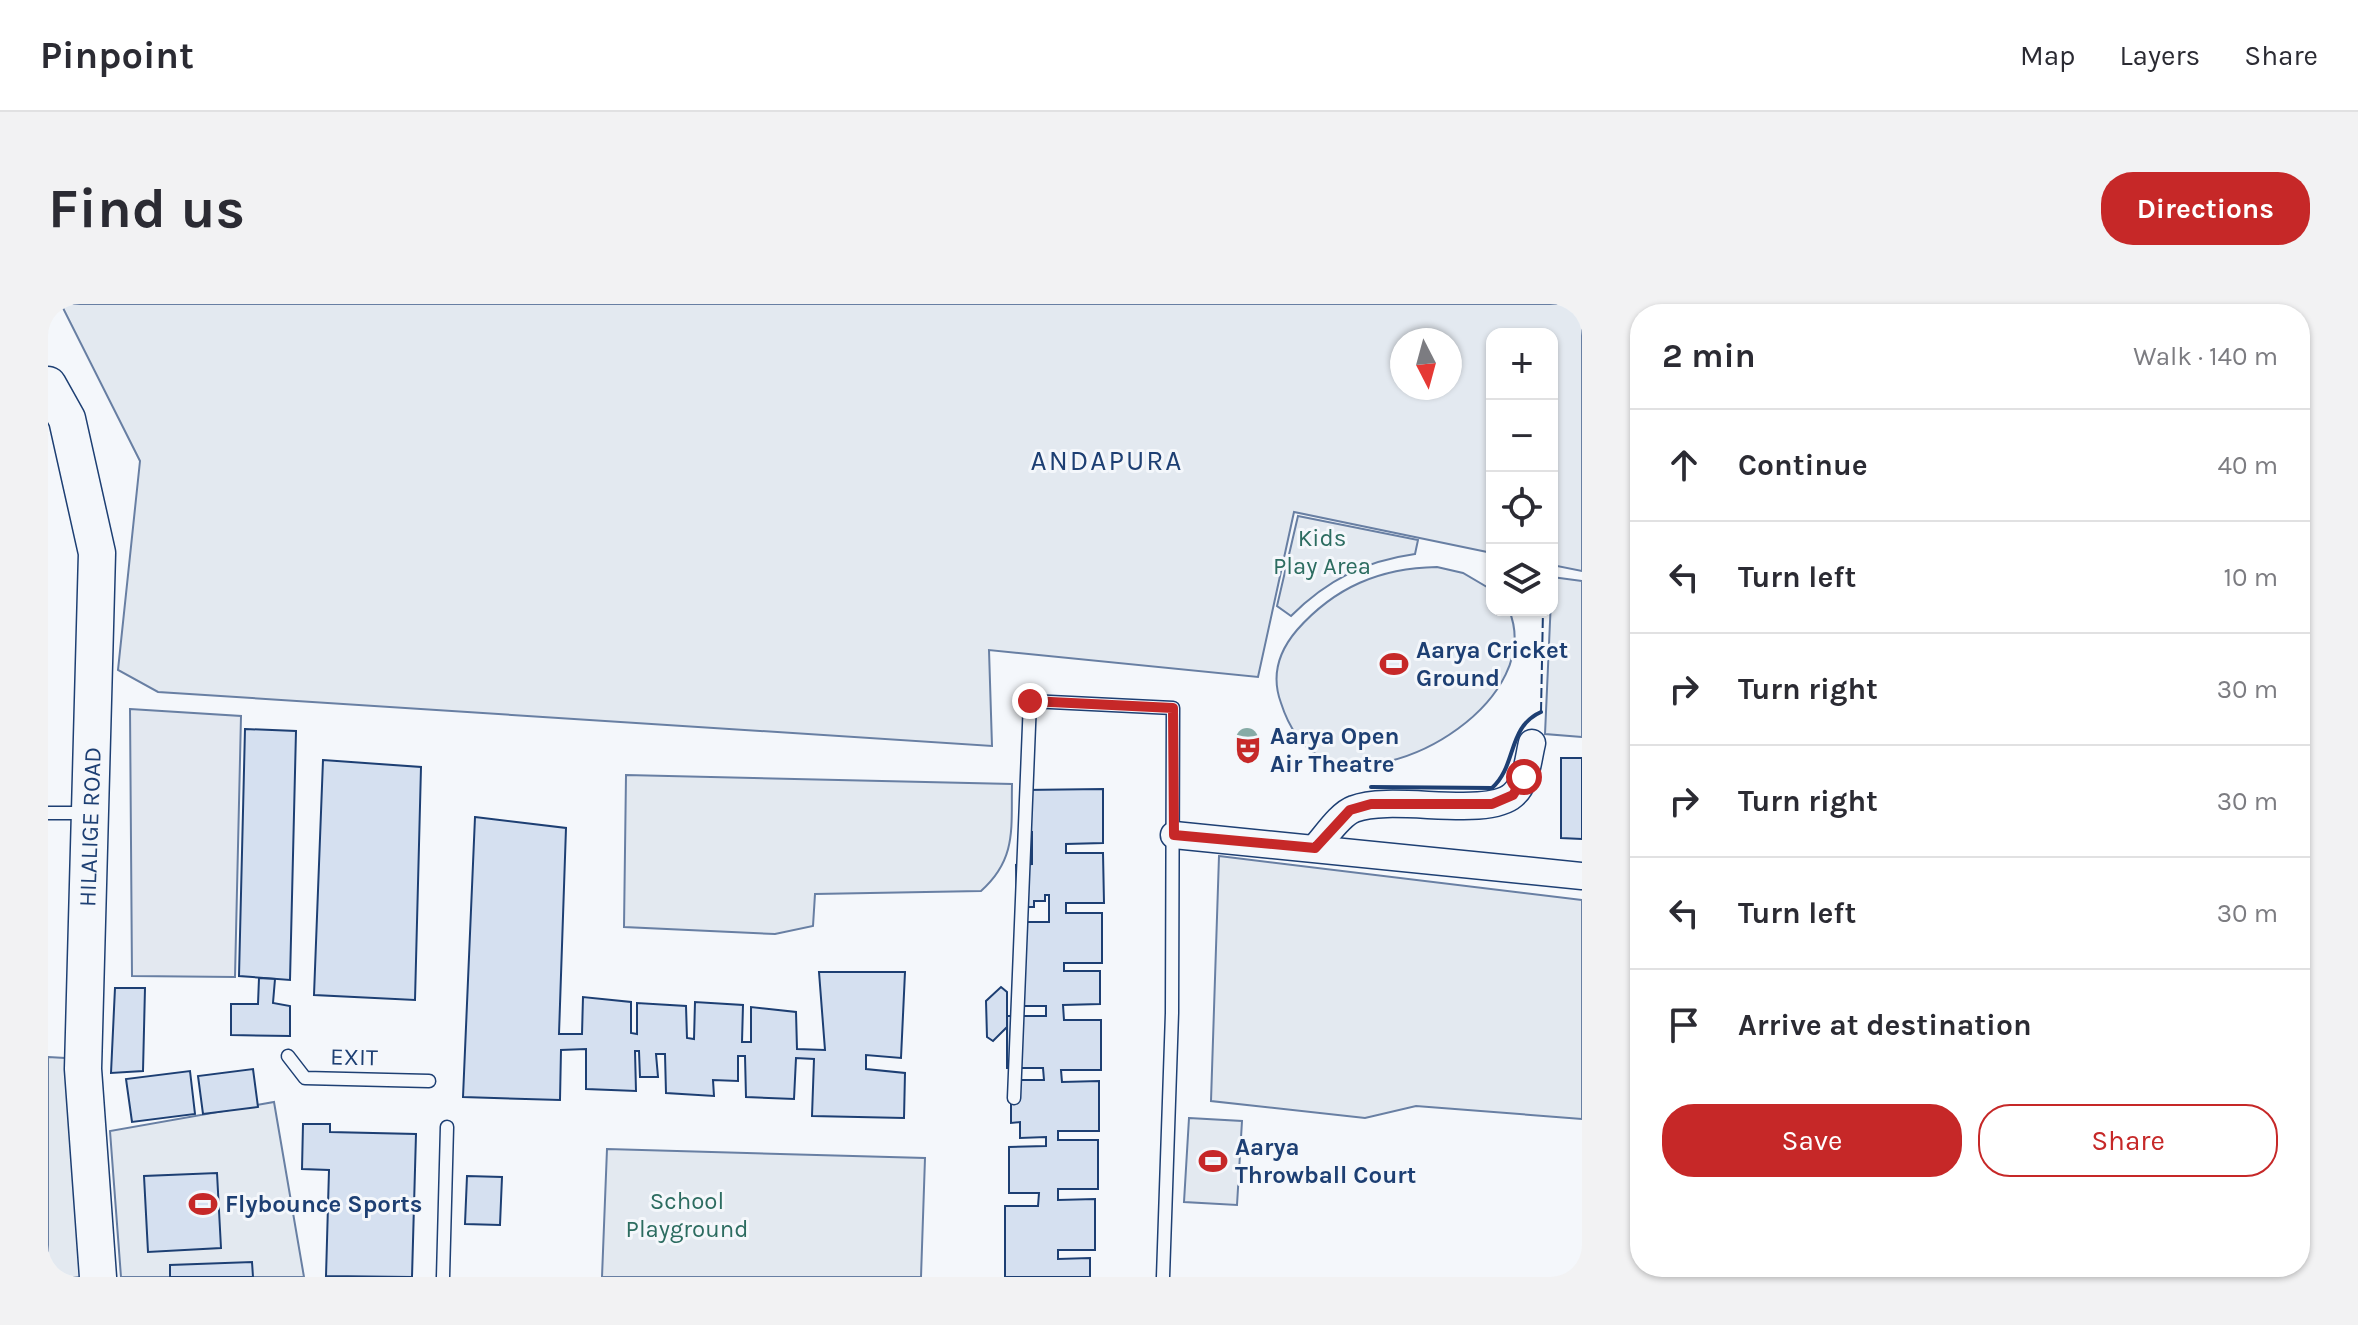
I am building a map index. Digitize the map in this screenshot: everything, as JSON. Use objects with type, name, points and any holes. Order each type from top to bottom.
[{"type":"street","name":"HILALIGE ROAD","points":[[48,385],[67,419],[97,553],[83,1069],[98,1277]]},
{"type":"street","points":[[1315,848],[1350,810],[1371,804],[1492,804],[1513,795],[1524,777],[1532,743]]},
{"type":"street","points":[[1174,835],[1582,876]]},
{"type":"lane","points":[[1014,1098],[1030,701],[1173,708],[1174,835],[1163,1277]]},
{"type":"lane","points":[[48,813],[90,813]]},
{"type":"lane","name":"EXIT","points":[[288,1056],[305,1078],[429,1081]]},
{"type":"lane","points":[[443,1277],[447,1127]]},
{"type":"green space","points":[[61,304],[1582,304],[1582,571],[1558,566],[1558,328],[1486,328],[1486,552],[1294,512],[1258,677],[989,650],[992,746],[158,692],[118,670],[140,461]]},
{"type":"green space","name":"Kids Play Area","points":[[1298,516],[1418,540],[1415,554],[1363,567],[1348,574],[1319,592],[1291,616],[1277,606]]},
{"type":"green space","name":"Aarya Cricket Ground","points":[[1437,567],[1463,573],[1486,586],[1486,616],[1510,616],[1514,643],[1506,674],[1486,704],[1458,729],[1425,748],[1390,761],[1355,765],[1317,755],[1303,743],[1284,711],[1277,683],[1281,655],[1297,630],[1343,591],[1378,576]]},
{"type":"green space","points":[[1558,578],[1582,581],[1582,737],[1545,734],[1550,616],[1558,616]]},
{"type":"green space","points":[[626,775],[1012,784],[1010,842],[1001,867],[981,891],[815,894],[813,926],[775,934],[624,927]]},
{"type":"green space","points":[[1219,856],[1582,900],[1582,1119],[1416,1106],[1365,1118],[1211,1101]]},
{"type":"green space","points":[[48,1057],[65,1058],[81,1277],[48,1277]]},
{"type":"green space","name":"Flybounce Sports","points":[[274,1102],[304,1277],[121,1277],[110,1131]]},
{"type":"green space","name":"Aarya Throwball Court","points":[[1189,1118],[1242,1121],[1237,1205],[1184,1202]]},
{"type":"green space","name":"School Playground","points":[[607,1149],[925,1158],[921,1277],[602,1277]]},
{"type":"shaded area","points":[[130,709],[241,716],[235,977],[132,976]]},
{"type":"building","points":[[245,729],[296,731],[290,980],[239,976]]},
{"type":"building","points":[[1561,758],[1582,758],[1582,839],[1561,838]]},
{"type":"building","points":[[323,760],[421,767],[415,1000],[314,995]]},
{"type":"building","points":[[1103,789],[1103,843],[1066,844],[1066,853],[1103,853],[1104,903],[1066,903],[1066,913],[1102,913],[1102,963],[1064,963],[1064,971],[1100,971],[1100,1004],[1063,1005],[1064,1020],[1101,1020],[1101,1070],[1061,1070],[1062,1082],[1099,1081],[1099,1131],[1058,1131],[1058,1140],[1098,1140],[1098,1189],[1058,1189],[1058,1200],[1095,1199],[1095,1250],[1058,1250],[1058,1259],[1090,1258],[1090,1277],[1005,1277],[1005,1206],[1038,1206],[1039,1193],[1009,1193],[1009,1147],[1046,1146],[1046,1137],[1020,1138],[1020,1122],[1011,1123],[1011,1080],[1044,1080],[1043,1068],[1007,1068],[1007,1016],[1046,1016],[1046,1006],[1016,1006],[1016,922],[1049,922],[1049,895],[1045,895],[1045,901],[1034,901],[1034,907],[1017,907],[1016,865],[1032,864],[1032,832],[1024,832],[1023,790]]},
{"type":"building","points":[[475,817],[566,828],[559,1034],[582,1034],[583,997],[631,1002],[631,1033],[637,1034],[637,1003],[686,1006],[687,1038],[694,1039],[695,1002],[743,1005],[742,1042],[751,1042],[751,1007],[796,1012],[797,1049],[825,1050],[819,972],[905,972],[901,1058],[866,1055],[866,1069],[905,1073],[904,1118],[812,1116],[814,1059],[796,1058],[794,1099],[746,1097],[745,1056],[738,1056],[738,1081],[713,1080],[714,1096],[666,1093],[665,1054],[656,1054],[658,1077],[640,1077],[639,1051],[635,1051],[636,1091],[586,1089],[586,1049],[561,1050],[560,1100],[463,1097]]},
{"type":"building","points":[[259,978],[275,979],[273,1003],[290,1006],[290,1036],[231,1035],[231,1004],[258,1004]]},
{"type":"building","points":[[1001,987],[1007,992],[1007,1027],[993,1041],[987,1037],[986,1001]]},
{"type":"building","points":[[115,988],[145,988],[143,1071],[111,1073]]},
{"type":"building","points":[[253,1069],[258,1107],[203,1114],[198,1076]]},
{"type":"building","points":[[190,1071],[195,1114],[132,1122],[126,1079]]},
{"type":"building","points":[[303,1124],[330,1124],[330,1132],[416,1134],[412,1277],[326,1276],[329,1170],[302,1169]]},
{"type":"building","points":[[217,1173],[221,1248],[148,1252],[144,1176]]},
{"type":"building","points":[[467,1176],[502,1177],[500,1225],[465,1224]]},
{"type":"building","points":[[252,1262],[253,1277],[170,1277],[170,1265]]},
{"type":"fence","points":[[1541,712],[1543,616]]},
{"type":"wall","points":[[1371,787],[1492,788],[1500,779],[1523,727],[1541,712]]},
{"type":"place","name":"Aarya Cricket Ground","points":[[1394,664]]},
{"type":"place","name":"Aarya Open Air Theatre","points":[[1248,750]]},
{"type":"place","name":"Aarya Throwball Court","points":[[1213,1161]]},
{"type":"place","name":"Flybounce Sports","points":[[203,1204]]},
{"type":"district","name":"ANDAPURA","points":[[1107,460]]},
{"type":"route","points":[[1030,701],[1173,708],[1174,835],[1315,848],[1350,810],[1371,804],[1492,804],[1513,795],[1524,777]]}]
